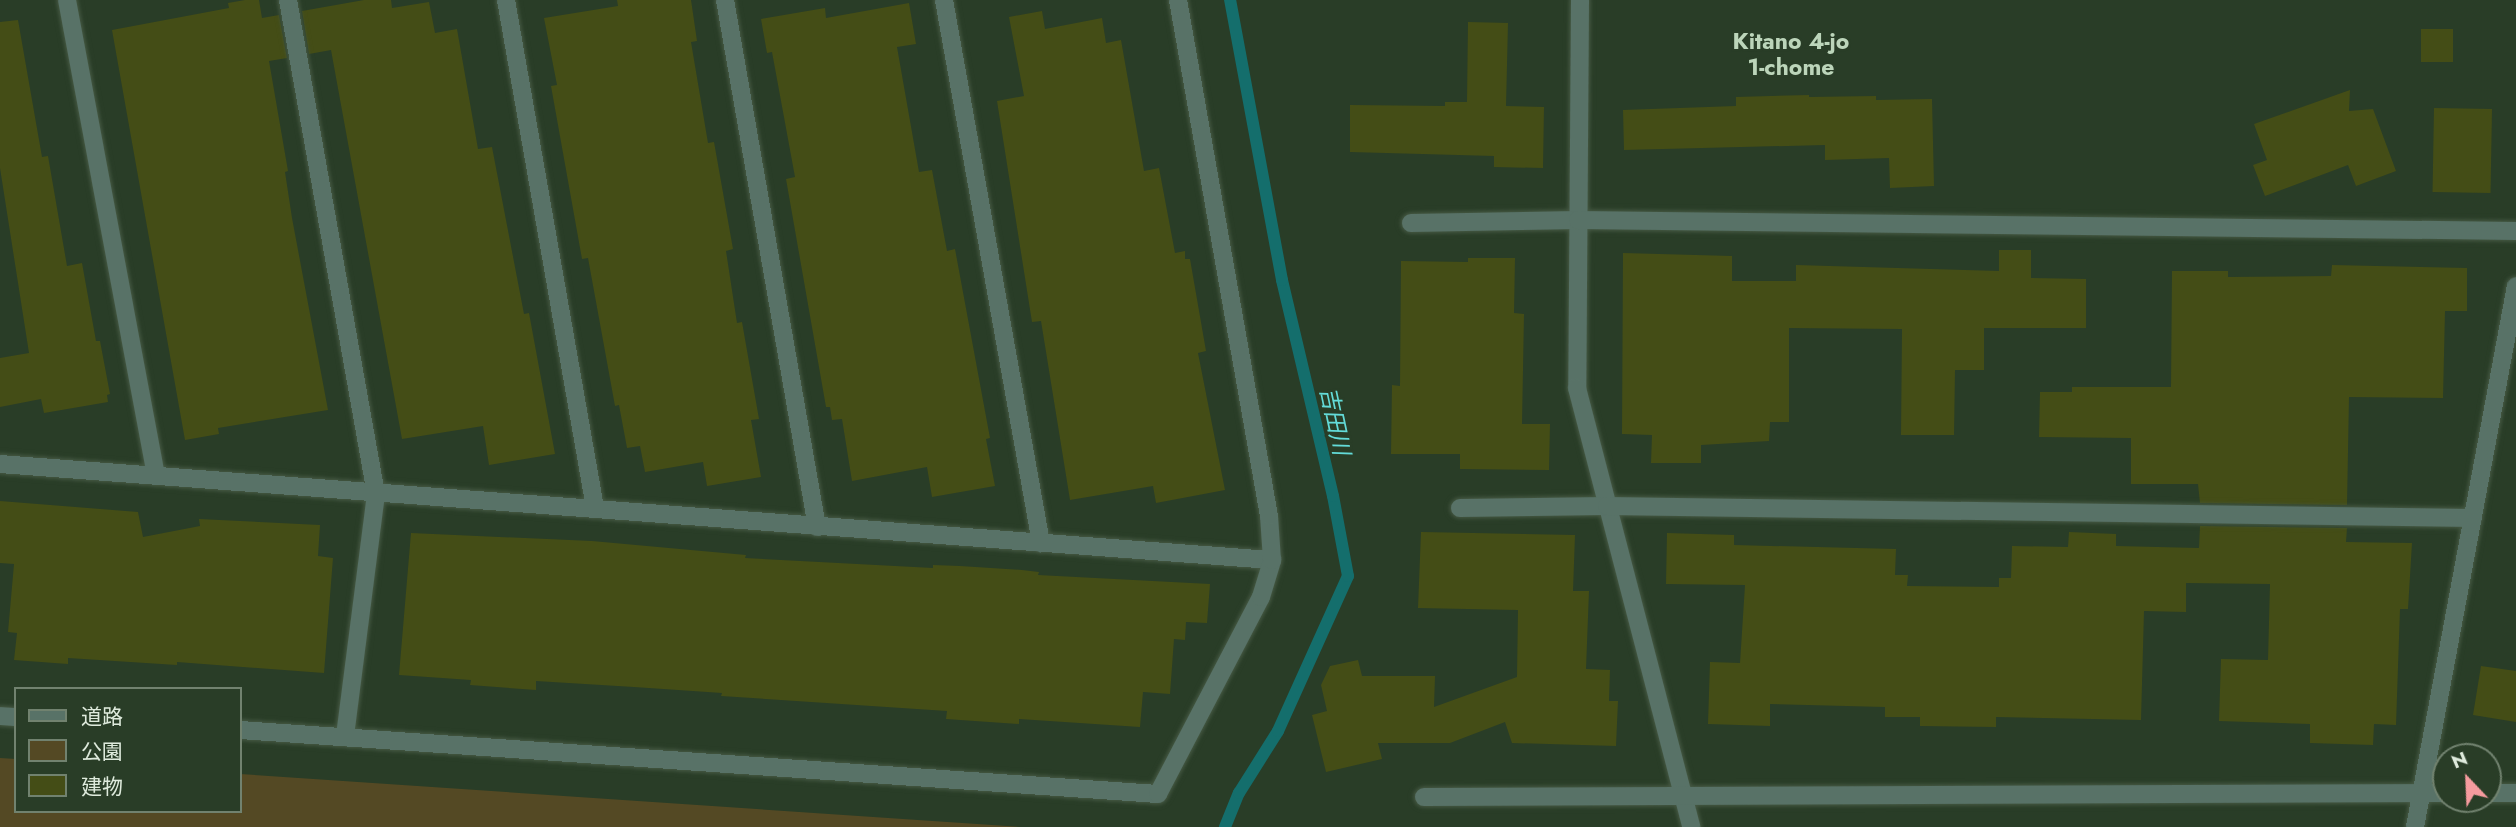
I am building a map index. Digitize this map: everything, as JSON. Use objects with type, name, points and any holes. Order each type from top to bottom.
[{"type":"street","points":[[67,0],[156,474]]},
{"type":"street","points":[[288,0],[376,494],[345,737]]},
{"type":"street","points":[[506,0],[595,508]]},
{"type":"street","points":[[725,0],[817,527]]},
{"type":"street","points":[[944,0],[1041,543]]},
{"type":"street","points":[[242,730],[1158,794],[1261,597],[1272,559],[1266,502],[1178,0]]},
{"type":"street","points":[[1580,0],[1577,388],[1691,827]]},
{"type":"street","points":[[1411,223],[1578,220],[2516,231]]},
{"type":"street","points":[[2415,827],[2516,286]]},
{"type":"street","points":[[0,464],[1272,559]]},
{"type":"street","points":[[1460,508],[1607,506],[2473,518]]},
{"type":"street","points":[[1424,797],[2432,793]]},
{"type":"green space","points":[[0,758],[14,759],[14,813],[242,813],[242,774],[1021,827],[0,827]]},
{"type":"building","points":[[259,0],[262,18],[279,15],[287,58],[269,61],[288,171],[285,172],[292,218],[328,410],[218,428],[219,434],[185,440],[112,30],[229,8],[228,3]]},
{"type":"building","points":[[364,0],[391,0],[392,8],[429,2],[435,33],[457,29],[478,149],[492,147],[524,314],[529,313],[555,454],[489,465],[483,426],[402,439],[331,50],[309,54],[302,11]]},
{"type":"building","points":[[617,0],[691,0],[697,41],[691,42],[708,143],[714,142],[733,249],[726,251],[737,323],[742,322],[759,419],[751,420],[761,477],[707,486],[703,462],[645,472],[640,446],[627,448],[619,405],[615,406],[588,258],[582,259],[551,86],[557,85],[544,18],[618,6]]},
{"type":"building","points":[[909,3],[916,44],[897,47],[919,172],[932,170],[947,251],[955,249],[990,438],[986,439],[995,486],[932,497],[927,467],[852,481],[842,419],[832,420],[830,407],[826,407],[786,179],[795,177],[772,52],[767,53],[761,19],[825,8],[826,18]]},
{"type":"building","points":[[1042,11],[1045,29],[1102,18],[1106,43],[1121,40],[1144,171],[1159,168],[1175,253],[1185,251],[1185,259],[1190,259],[1206,351],[1198,353],[1225,490],[1156,503],[1153,486],[1070,500],[1041,321],[1032,322],[997,101],[1024,96],[1009,17]]},
{"type":"building","points":[[18,20],[42,157],[48,156],[67,266],[82,263],[96,341],[100,341],[110,394],[107,395],[108,402],[44,413],[41,399],[0,407],[0,358],[29,353],[0,168],[0,22]]},
{"type":"building","points":[[1468,22],[1508,23],[1506,106],[1544,107],[1543,168],[1494,167],[1494,156],[1350,152],[1350,105],[1445,106],[1445,102],[1467,102]]},
{"type":"building","points":[[2421,29],[2453,29],[2453,62],[2421,62]]},
{"type":"building","points":[[2350,90],[2349,111],[2373,109],[2396,171],[2356,186],[2348,165],[2265,196],[2253,165],[2267,160],[2254,124]]},
{"type":"building","points":[[1876,96],[1876,100],[1932,99],[1934,186],[1890,188],[1889,158],[1825,160],[1825,145],[1624,150],[1623,110],[1736,106],[1736,97]]},
{"type":"building","points":[[2434,108],[2492,109],[2491,193],[2433,192]]},
{"type":"building","points":[[1999,250],[2031,250],[2031,278],[2086,279],[2086,328],[1984,328],[1984,370],[1955,370],[1954,435],[1901,435],[1902,329],[1789,328],[1789,422],[1770,422],[1769,441],[1701,445],[1701,463],[1651,463],[1652,435],[1622,434],[1623,253],[1732,256],[1732,281],[1796,281],[1796,265],[1999,271]]},
{"type":"building","points":[[1468,258],[1515,258],[1514,313],[1524,314],[1522,424],[1550,424],[1549,470],[1460,469],[1460,454],[1391,454],[1392,385],[1400,386],[1401,261],[1468,262]]},
{"type":"building","points":[[2332,265],[2467,268],[2467,311],[2445,311],[2443,398],[2349,397],[2347,505],[2200,503],[2198,484],[2131,484],[2131,438],[2039,437],[2040,392],[2072,392],[2072,387],[2171,387],[2172,271],[2228,271],[2228,277],[2331,276]]},
{"type":"building","points":[[0,501],[138,512],[143,537],[200,526],[199,519],[320,525],[318,556],[333,558],[324,673],[177,662],[177,665],[68,658],[68,664],[14,660],[17,633],[8,632],[14,564],[0,563]]},
{"type":"building","points":[[2200,526],[2347,528],[2346,542],[2412,543],[2408,609],[2400,609],[2396,725],[2374,724],[2373,745],[2310,743],[2310,724],[2219,721],[2221,659],[2268,660],[2270,584],[2186,583],[2186,612],[2144,611],[2141,720],[1996,717],[1996,727],[1920,726],[1920,717],[1885,717],[1885,707],[1770,704],[1770,726],[1708,724],[1710,662],[1740,663],[1745,585],[1666,584],[1667,533],[1734,535],[1734,545],[1896,549],[1895,575],[1908,575],[1907,586],[1999,587],[1999,578],[2011,578],[2012,546],[2068,547],[2069,532],[2116,534],[2116,546],[2199,548]]},
{"type":"building","points":[[1421,532],[1575,535],[1573,591],[1589,591],[1586,669],[1610,670],[1609,701],[1618,701],[1616,746],[1512,743],[1505,722],[1450,743],[1378,743],[1382,759],[1326,772],[1312,715],[1327,711],[1321,685],[1330,666],[1358,660],[1362,676],[1435,676],[1434,707],[1517,677],[1518,610],[1418,608]]},
{"type":"building","points":[[411,533],[592,541],[746,555],[745,558],[933,568],[933,565],[960,566],[1039,572],[1038,575],[1210,584],[1207,623],[1186,622],[1185,640],[1174,639],[1170,694],[1143,692],[1140,727],[1019,719],[1019,724],[946,719],[947,711],[721,696],[722,693],[634,687],[536,681],[536,690],[470,685],[471,680],[399,675]]},
{"type":"building","points":[[2481,666],[2516,671],[2516,722],[2473,715]]},
{"type":"waterway","name":"吉田川","points":[[1225,827],[1239,793],[1278,731],[1348,576],[1333,496],[1282,280],[1230,0]]},
{"type":"district","name":"Kitano 4-jo 1-chome","points":[[1791,54]]}]
